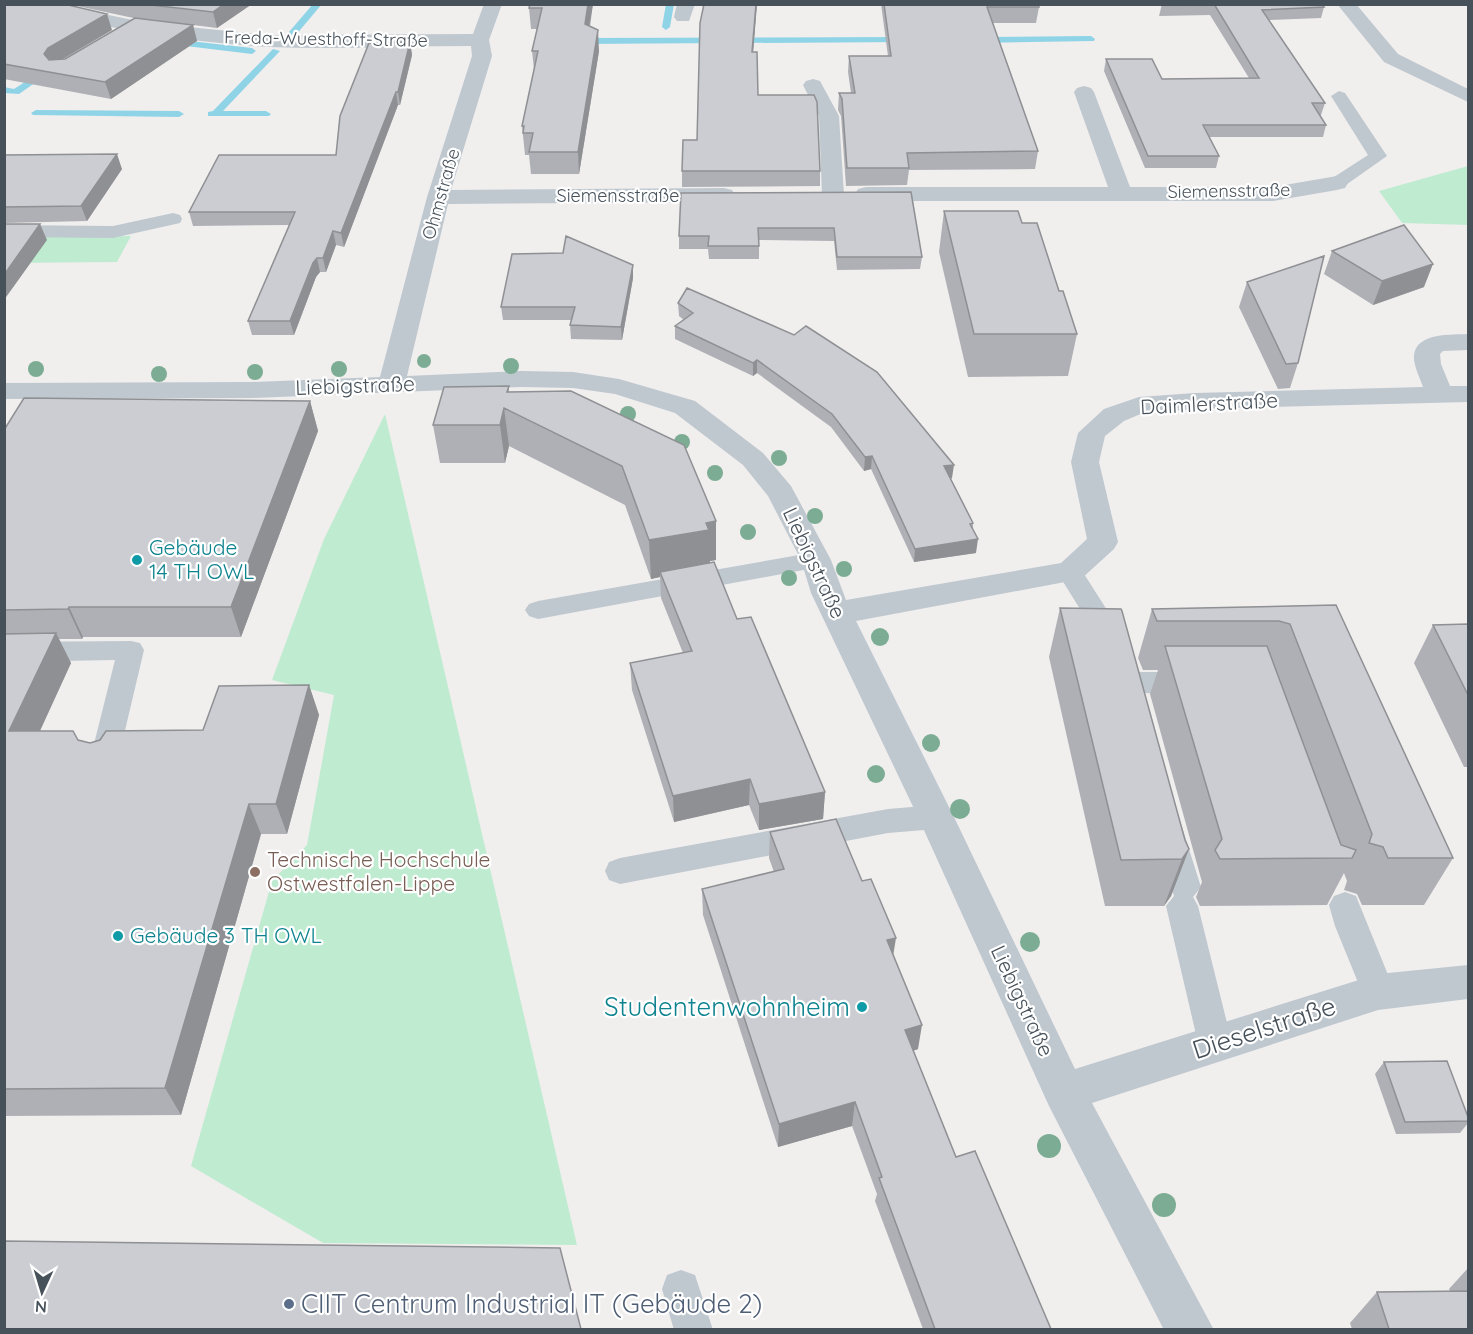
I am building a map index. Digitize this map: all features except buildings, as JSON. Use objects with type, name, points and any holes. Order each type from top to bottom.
[{"type":"street","name":"Freda-Wuesthoff-Straße","points":[[29,4],[136,26],[208,36],[271,41],[480,40]]},
{"type":"street","name":"Ohmstraße","points":[[391,385],[438,197],[482,56],[480,40],[493,4]]},
{"type":"street","points":[[1346,4],[1391,58],[1468,96]]},
{"type":"street","points":[[108,43],[136,26]]},
{"type":"street","points":[[813,86],[829,116],[833,195]]},
{"type":"street","points":[[1084,92],[1121,193]]},
{"type":"street","name":"Siemensstraße","points":[[809,195],[1273,194],[1337,183]]},
{"type":"street","name":"Siemensstraße","points":[[438,197],[749,195]]},
{"type":"street","points":[[1440,396],[1428,364],[1427,353],[1436,344],[1468,342]]},
{"type":"street","name":"Liebigstraße","points":[[4,391],[248,400],[391,385],[573,380],[619,387],[685,407],[753,459],[781,493],[816,560],[827,593],[936,817],[1064,1092],[1190,1329]]},
{"type":"street","name":"Daimlerstraße","points":[[1070,572],[1103,542],[1085,462],[1092,432],[1114,415],[1139,405],[1195,401],[1468,394]]},
{"type":"street","points":[[837,613],[1070,572]]},
{"type":"street","name":"Dieselstraße","points":[[1064,1092],[1378,992],[1468,982]]},
{"type":"lane","points":[[1337,183],[1378,156],[1339,96]]},
{"type":"lane","points":[[4,231],[113,232],[173,219]]},
{"type":"lane","points":[[538,610],[816,560]]},
{"type":"lane","points":[[1070,572],[1124,658],[1133,693],[1212,682]]},
{"type":"lane","points":[[4,652],[131,650],[104,760]]},
{"type":"lane","points":[[1164,807],[1215,1043]]},
{"type":"lane","points":[[620,871],[888,821],[936,817]]},
{"type":"lane","points":[[1345,905],[1378,992]]},
{"type":"lane","points":[[681,1289],[694,1329]]},
{"type":"green space","points":[[1468,166],[1468,225],[1402,223],[1379,191]]},
{"type":"green space","points":[[131,236],[117,262],[5,263],[5,237]]},
{"type":"green space","points":[[385,414],[577,1245],[323,1243],[191,1166],[272,881],[307,845],[334,695],[272,680],[324,539]]},
{"type":"waterway","points":[[292,34],[318,4]]},
{"type":"waterway","points":[[666,27],[670,4]]},
{"type":"waterway","points":[[980,40],[1091,39]]},
{"type":"waterway","points":[[578,41],[905,40]]},
{"type":"waterway","points":[[172,42],[252,51]]},
{"type":"waterway","points":[[215,114],[276,51]]},
{"type":"waterway","points":[[4,90],[16,92],[45,73]]},
{"type":"waterway","points":[[36,113],[179,114]]},
{"type":"waterway","points":[[215,114],[266,114]]},
{"type":"place","name":"Gebäude 14 TH OWL","points":[[137,560]]},
{"type":"place","name":"Technische Hochschule Ostwestfalen-Lippe","points":[[255,872]]},
{"type":"place","name":"Gebäude 3 TH OWL","points":[[118,936]]},
{"type":"place","name":"Studentenwohnheim","points":[[862,1007]]},
{"type":"place","name":"CIIT Centrum Industrial IT (Gebäude 2)","points":[[289,1304]]}]
